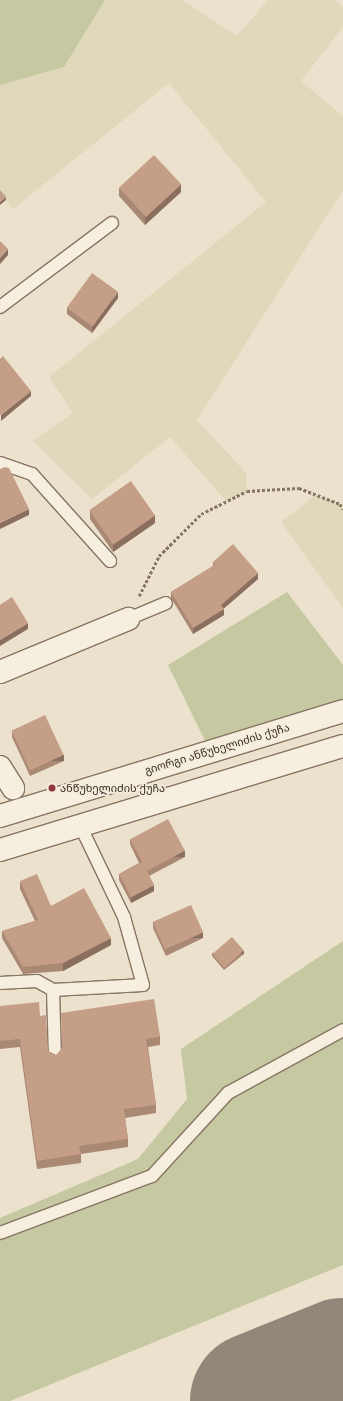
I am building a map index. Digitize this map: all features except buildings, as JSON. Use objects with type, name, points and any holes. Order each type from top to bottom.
[{"type":"main road","points":[[0,672],[128,619]]},
{"type":"main road","name":"გიორგი ანწუხელიძის ქუჩა","points":[[0,816],[343,711]]},
{"type":"main road","points":[[0,850],[343,746]]},
{"type":"main road","points":[[0,767],[13,788]]},
{"type":"lane","points":[[0,307],[112,222]]},
{"type":"lane","points":[[0,463],[32,474],[110,561]]},
{"type":"lane","points":[[128,619],[166,603]]},
{"type":"lane","points":[[0,983],[37,981],[53,990],[143,985],[124,917],[80,825]]},
{"type":"lane","points":[[53,990],[55,1056]]},
{"type":"lane","points":[[0,1233],[152,1176],[228,1093],[343,1030]]},
{"type":"path","points":[[128,619],[159,556],[201,514],[247,491],[299,488],[340,504],[343,509]]},
{"type":"shaded area","points":[[105,0],[182,0],[237,36],[268,0],[335,0],[343,7],[343,27],[301,81],[343,116],[343,190],[197,420],[246,473],[247,491],[226,501],[170,437],[92,499],[33,441],[73,413],[49,377],[266,202],[169,83],[13,209],[0,193],[0,85],[64,67]]},
{"type":"shaded area","points":[[316,495],[340,504],[343,509],[343,608],[281,522]]},
{"type":"green space","points":[[0,0],[105,0],[64,67],[0,85]]},
{"type":"green space","points":[[287,592],[343,665],[343,711],[210,751],[168,665]]},
{"type":"green space","points":[[343,941],[343,1265],[10,1401],[0,1401],[0,1218],[138,1159],[187,1099],[181,1049]]},
{"type":"runway","points":[[259,1401],[343,1367]]},
{"type":"place","name":"ანწუხელიძის ქუჩა","points":[[52,788]]}]
